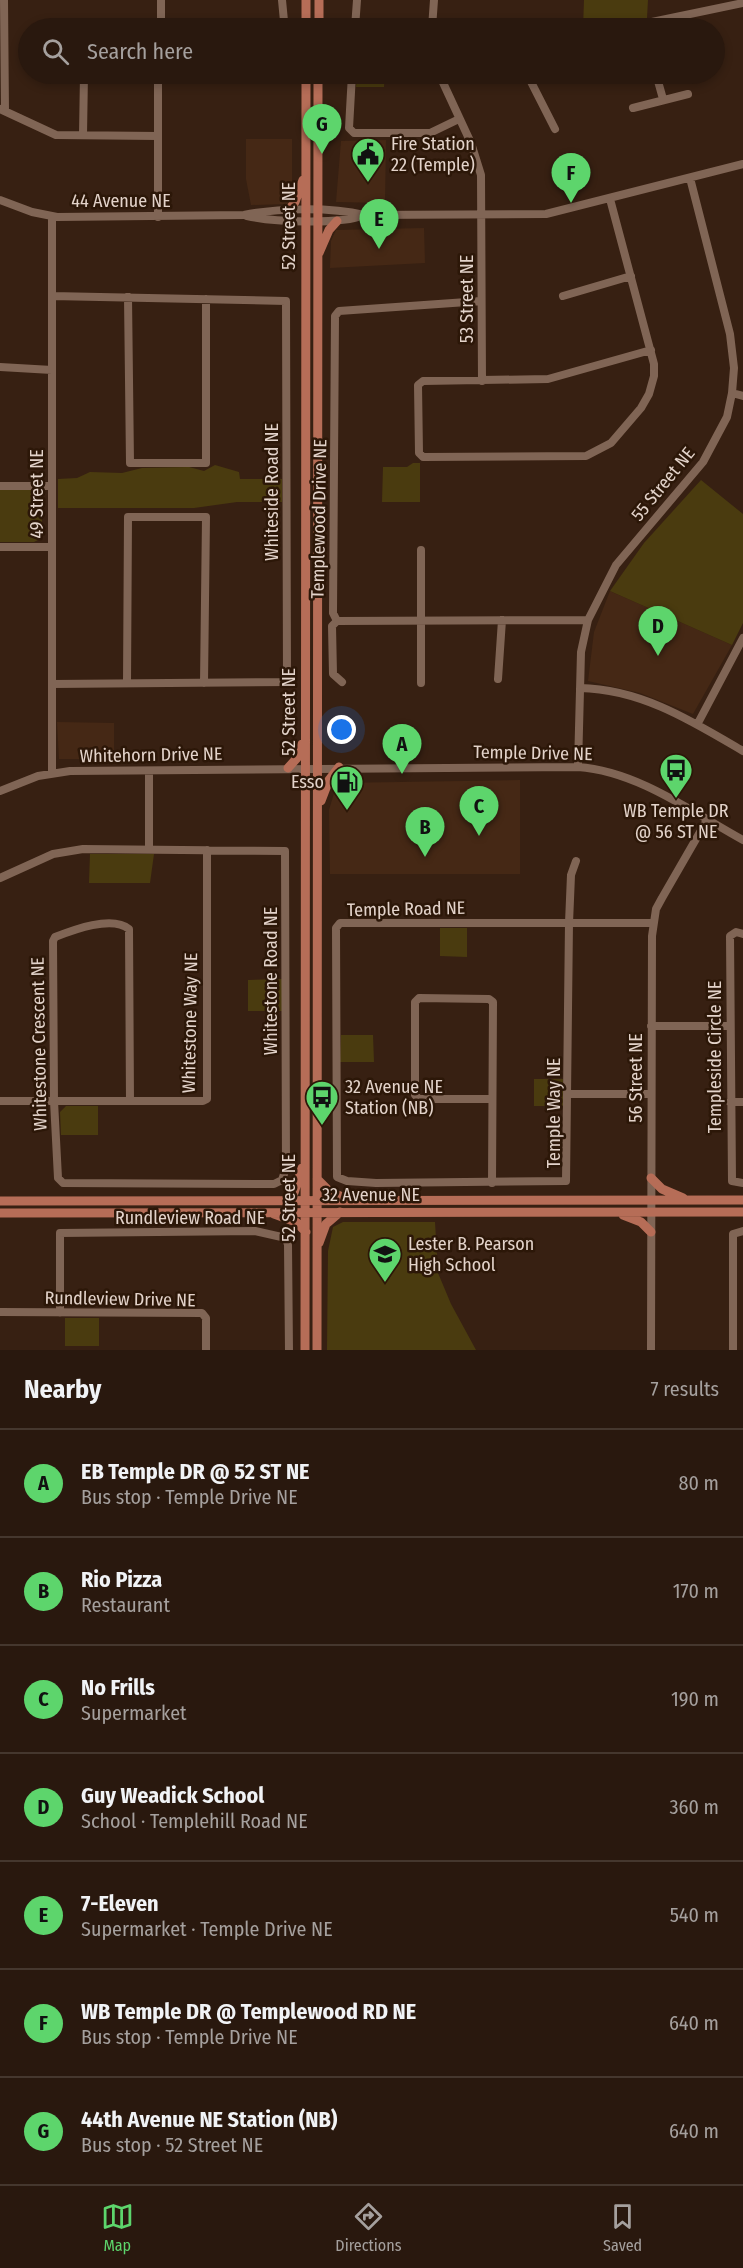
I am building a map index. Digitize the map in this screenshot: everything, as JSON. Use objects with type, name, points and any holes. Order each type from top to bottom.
[{"type":"main road","points":[[306,0],[306,18]]},
{"type":"main road","points":[[319,0],[319,18]]},
{"type":"main road","name":"52 Street NE","points":[[306,84],[306,1350]]},
{"type":"main road","name":"52 Street NE","points":[[317,1350],[318,84]]},
{"type":"main road","points":[[288,211],[295,202],[306,172]]},
{"type":"main road","points":[[317,258],[329,230],[337,221]]},
{"type":"main road","points":[[288,768],[297,758],[305,736]]},
{"type":"main road","points":[[317,812],[326,785],[339,767]]},
{"type":"main road","points":[[286,1200],[294,1193],[305,1157]]},
{"type":"main road","points":[[651,1178],[663,1189],[688,1200]]},
{"type":"main road","points":[[317,1179],[333,1194],[353,1200]]},
{"type":"main road","points":[[0,1194],[21,1201]]},
{"type":"main road","name":"32 Avenue NE","points":[[0,1201],[743,1200]]},
{"type":"main road","points":[[269,1212],[296,1222],[306,1232]]},
{"type":"main road","points":[[317,1248],[326,1224],[340,1212]]},
{"type":"main road","points":[[616,1212],[641,1222],[651,1232]]},
{"type":"main road","name":"32 Avenue NE","points":[[0,1214],[743,1212]]},
{"type":"street","points":[[4,0],[2,110],[56,135],[159,135]]},
{"type":"street","points":[[161,0],[161,18]]},
{"type":"street","points":[[282,0],[284,18]]},
{"type":"street","points":[[356,18],[357,0]]},
{"type":"street","points":[[433,18],[434,0]]},
{"type":"street","points":[[679,18],[743,3]]},
{"type":"street","points":[[82,135],[84,84]]},
{"type":"street","points":[[158,84],[158,217]]},
{"type":"street","points":[[351,84],[349,128],[354,133],[430,133],[459,119]]},
{"type":"street","name":"53 Street NE","points":[[443,84],[479,167],[482,216],[482,381]]},
{"type":"street","points":[[532,84],[555,129]]},
{"type":"street","points":[[659,84],[663,99]]},
{"type":"street","points":[[633,108],[688,94]]},
{"type":"street","points":[[317,216],[350,211],[364,215],[546,214],[743,164]]},
{"type":"street","name":"55 Street NE","points":[[578,767],[581,652],[588,620],[616,565],[702,462],[727,417],[732,393],[734,368],[730,334],[690,178]]},
{"type":"street","points":[[610,199],[651,351],[654,376],[649,394],[627,428],[598,452],[580,458],[423,457],[419,453],[418,385],[423,381],[548,379],[651,351]]},
{"type":"street","name":"44 Avenue NE","points":[[0,200],[51,216],[244,215],[261,211],[288,211],[306,215]]},
{"type":"street","name":"44 Avenue NE","points":[[244,215],[261,219],[306,215]]},
{"type":"street","points":[[306,215],[350,221],[364,215]]},
{"type":"street","name":"49 Street NE","points":[[51,216],[52,773]]},
{"type":"street","points":[[563,296],[631,276]]},
{"type":"street","name":"Whiteside Road NE","points":[[52,296],[286,302],[288,669],[287,682],[52,684]]},
{"type":"street","points":[[128,297],[130,463],[206,463],[206,299]]},
{"type":"street","name":"Templewood Drive NE","points":[[481,301],[339,311],[335,316],[333,613],[337,621],[588,620]]},
{"type":"street","points":[[0,367],[52,370]]},
{"type":"street","points":[[732,393],[743,396]]},
{"type":"street","points":[[0,486],[52,486]]},
{"type":"street","points":[[127,683],[128,517],[206,517],[204,683]]},
{"type":"street","points":[[0,547],[52,547]]},
{"type":"street","points":[[420,550],[422,683]]},
{"type":"street","points":[[498,679],[502,620]]},
{"type":"street","points":[[337,621],[332,626],[333,674],[342,682]]},
{"type":"street","points":[[698,723],[743,640]]},
{"type":"street","points":[[580,688],[607,690],[637,697],[698,723],[743,751]]},
{"type":"street","name":"Temple Drive NE","points":[[305,768],[578,767],[621,776],[743,840]]},
{"type":"street","name":"Whitehorn Drive NE","points":[[0,791],[21,781],[52,773],[305,768]]},
{"type":"street","points":[[149,771],[149,849]]},
{"type":"street","name":"56 Street NE","points":[[651,1350],[653,923],[662,898],[707,820]]},
{"type":"street","name":"Whitestone Road NE","points":[[0,878],[67,851],[149,849],[285,852],[286,1168],[282,1180],[274,1184],[63,1184]]},
{"type":"street","name":"Whitestone Way NE","points":[[0,1101],[203,1101],[207,1099],[207,850]]},
{"type":"street","name":"Temple Way NE","points":[[337,1177],[347,1181],[376,1183],[566,1181],[569,1094],[570,875],[576,861]]},
{"type":"street","name":"Temple Road NE","points":[[337,1177],[336,928],[340,923],[653,923]]},
{"type":"street","name":"Whitestone Crescent NE","points":[[63,1184],[58,1178],[54,1101],[53,941],[55,937],[92,924],[125,925],[129,929],[130,1101]]},
{"type":"street","name":"Templeside Circle NE","points":[[743,934],[736,932],[730,936],[729,1026],[732,1180],[743,1183]]},
{"type":"street","points":[[492,1099],[419,1099],[415,1095],[415,1002],[419,998],[489,999],[493,1002],[492,1183]]},
{"type":"street","points":[[651,1026],[729,1026]]},
{"type":"street","points":[[569,1094],[651,1094]]},
{"type":"street","points":[[730,1102],[743,1102]]},
{"type":"street","name":"Rundleview Road NE","points":[[60,1313],[60,1233],[255,1231],[277,1234],[286,1238],[288,1245],[289,1350]]},
{"type":"street","points":[[733,1350],[733,1234],[743,1231]]},
{"type":"street","name":"Rundleview Drive NE","points":[[0,1312],[202,1313],[206,1318],[206,1350]]},
{"type":"shaded area","points":[[584,0],[648,0],[647,18],[583,18]]},
{"type":"shaded area","points":[[356,84],[384,84],[384,87],[356,87]]},
{"type":"shaded area","points":[[246,139],[292,139],[292,199],[289,204],[251,205],[246,179]]},
{"type":"shaded area","points":[[386,140],[385,203],[336,202],[341,141]]},
{"type":"shaded area","points":[[424,228],[425,263],[330,268],[331,241],[336,230]]},
{"type":"shaded area","points":[[413,463],[420,463],[420,502],[382,502],[383,467],[407,467]]},
{"type":"shaded area","points":[[215,465],[239,472],[240,479],[282,479],[282,502],[237,502],[194,508],[58,508],[58,479],[77,478],[90,472],[122,473],[142,468],[189,467],[204,471]]},
{"type":"shaded area","points":[[701,480],[743,514],[743,623],[732,645],[610,591],[644,543]]},
{"type":"shaded area","points":[[0,490],[37,490],[42,494],[42,538],[34,542],[0,542]]},
{"type":"shaded area","points":[[610,591],[732,645],[693,714],[640,693],[588,681],[594,632]]},
{"type":"shaded area","points":[[57,722],[114,723],[114,759],[59,759]]},
{"type":"shaded area","points":[[520,780],[520,874],[330,874],[329,810],[337,783]]},
{"type":"shaded area","points":[[90,854],[154,854],[150,883],[89,883]]},
{"type":"shaded area","points":[[440,928],[467,928],[467,957],[440,956]]},
{"type":"shaded area","points":[[283,979],[284,1011],[248,1011],[248,980]]},
{"type":"shaded area","points":[[341,1035],[373,1035],[374,1062],[340,1062]]},
{"type":"shaded area","points":[[534,1079],[563,1079],[563,1106],[534,1106]]},
{"type":"shaded area","points":[[66,1106],[98,1106],[98,1135],[61,1135],[60,1112]]},
{"type":"shaded area","name":"Lester B. Pearson High School","points":[[343,1222],[435,1222],[438,1273],[451,1304],[476,1350],[327,1350],[328,1251],[333,1227]]},
{"type":"shaded area","points":[[65,1318],[99,1318],[99,1346],[65,1346]]},
{"type":"place","name":"44th Avenue NE Station (NB)","points":[[322,154]]},
{"type":"place","name":"Fire Station 22 (Temple)","points":[[368,183]]},
{"type":"place","name":"WB Temple DR @ Templewood RD NE","points":[[571,203]]},
{"type":"place","name":"7-Eleven","points":[[379,249]]},
{"type":"place","name":"Guy Weadick School","points":[[658,656]]},
{"type":"place","name":"EB Temple DR @ 52 ST NE","points":[[402,774]]},
{"type":"place","name":"WB Temple DR @ 56 ST NE","points":[[676,799]]},
{"type":"place","name":"Esso","points":[[347,811]]},
{"type":"place","name":"No Frills","points":[[479,836]]},
{"type":"place","name":"Rio Pizza","points":[[425,857]]},
{"type":"place","name":"32 Avenue NE Station (NB)","points":[[322,1126]]},
{"type":"place","name":"Lester B. Pearson High School","points":[[385,1283]]}]
